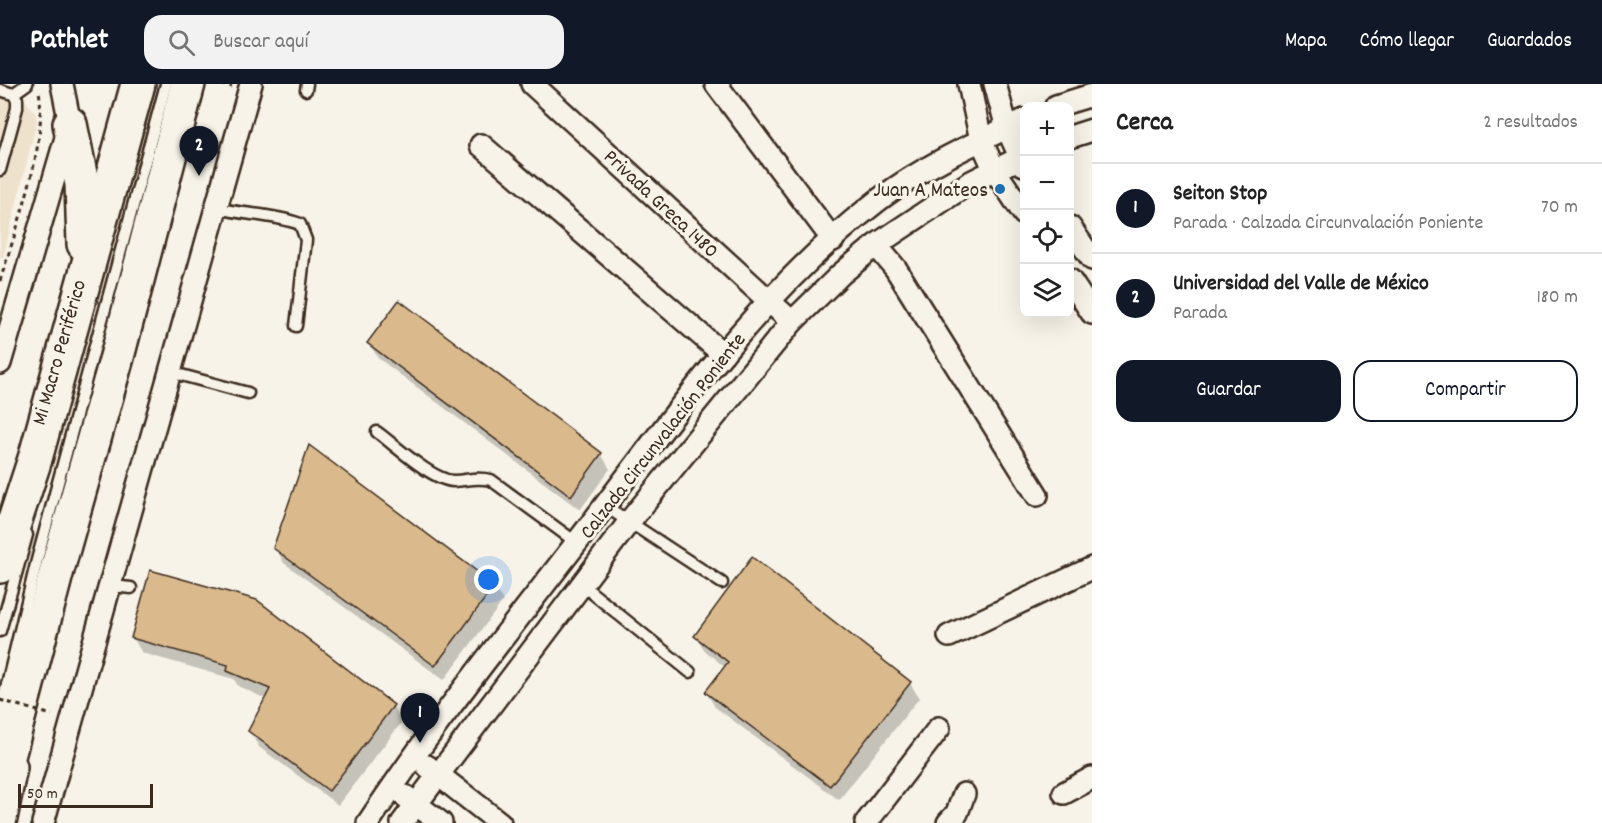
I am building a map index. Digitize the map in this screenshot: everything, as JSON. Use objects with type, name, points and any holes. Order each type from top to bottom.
[{"type":"highway","points":[[0,566],[35,459],[138,84]]},
{"type":"highway","points":[[0,787],[6,711],[57,570],[117,357],[188,84]]},
{"type":"highway","points":[[70,124],[82,184],[85,281]]},
{"type":"highway","points":[[0,503],[35,459]]},
{"type":"highway","points":[[0,818],[6,711]]},
{"type":"street","points":[[46,813],[121,587],[170,372],[251,84]]},
{"type":"street","name":"Privada Greca 1480","points":[[532,84],[792,322]]},
{"type":"street","points":[[716,84],[833,240]]},
{"type":"street","points":[[969,84],[981,140],[994,169],[1021,210]]},
{"type":"street","points":[[995,84],[1016,124],[1022,156]]},
{"type":"street","points":[[0,363],[70,124],[61,86]]},
{"type":"street","points":[[1069,102],[1092,95]]},
{"type":"street","name":"Calzada Circunvalación Poniente","points":[[368,823],[505,635],[723,354],[770,302],[872,205],[981,140],[1016,124]]},
{"type":"street","points":[[1074,136],[1092,130]]},
{"type":"street","points":[[481,145],[723,354]]},
{"type":"street","name":"Calzada Circunvalación Poniente","points":[[402,823],[629,522],[792,322],[841,274],[876,245],[994,169],[1020,160]]},
{"type":"street","points":[[1074,233],[1092,259]]},
{"type":"street","points":[[876,245],[896,269],[1037,495]]},
{"type":"street","points":[[1074,286],[1092,313]]},
{"type":"street","points":[[949,636],[1092,568]]},
{"type":"street","points":[[505,635],[528,653]]},
{"type":"street","points":[[866,823],[939,728]]},
{"type":"street","points":[[415,757],[500,823]]},
{"type":"street","points":[[1064,793],[1092,778]]},
{"type":"street","points":[[393,787],[441,823]]},
{"type":"street","points":[[948,823],[957,813],[964,794]]},
{"type":"lane","points":[[13,93],[27,84]]},
{"type":"lane","points":[[6,711],[37,560],[166,84]]},
{"type":"lane","points":[[0,90],[13,93],[17,99],[17,108],[0,171]]},
{"type":"lane","points":[[217,208],[244,214],[285,218],[300,224],[306,240],[296,326]]},
{"type":"lane","points":[[170,372],[248,393]]},
{"type":"lane","points":[[377,432],[438,477],[453,481],[475,477],[491,480],[577,543]]},
{"type":"lane","points":[[605,506],[722,583]]},
{"type":"lane","points":[[0,631],[29,528]]},
{"type":"lane","points":[[581,584],[690,672]]},
{"type":"lane","points":[[34,823],[46,813]]},
{"type":"path","points":[[0,281],[40,138],[42,109],[38,84]]},
{"type":"path","points":[[6,711],[52,715]]},
{"type":"shaded area","points":[[0,84],[23,98],[35,113],[37,121],[3,258],[0,257]]},
{"type":"building","points":[[399,300],[602,453],[571,496],[367,343]]},
{"type":"building","points":[[309,445],[495,585],[435,666],[273,548]]},
{"type":"building","points":[[752,557],[911,682],[830,786],[705,692],[728,662],[694,636]]},
{"type":"building","points":[[150,570],[257,600],[394,705],[329,791],[248,731],[270,689],[227,671],[228,665],[131,638]]},
{"type":"place","name":"Universidad del Valle de México","points":[[199,176]]},
{"type":"place","name":"Juan A Mateos","points":[[1000,189]]},
{"type":"place","name":"Seiton Stop","points":[[420,743]]}]
